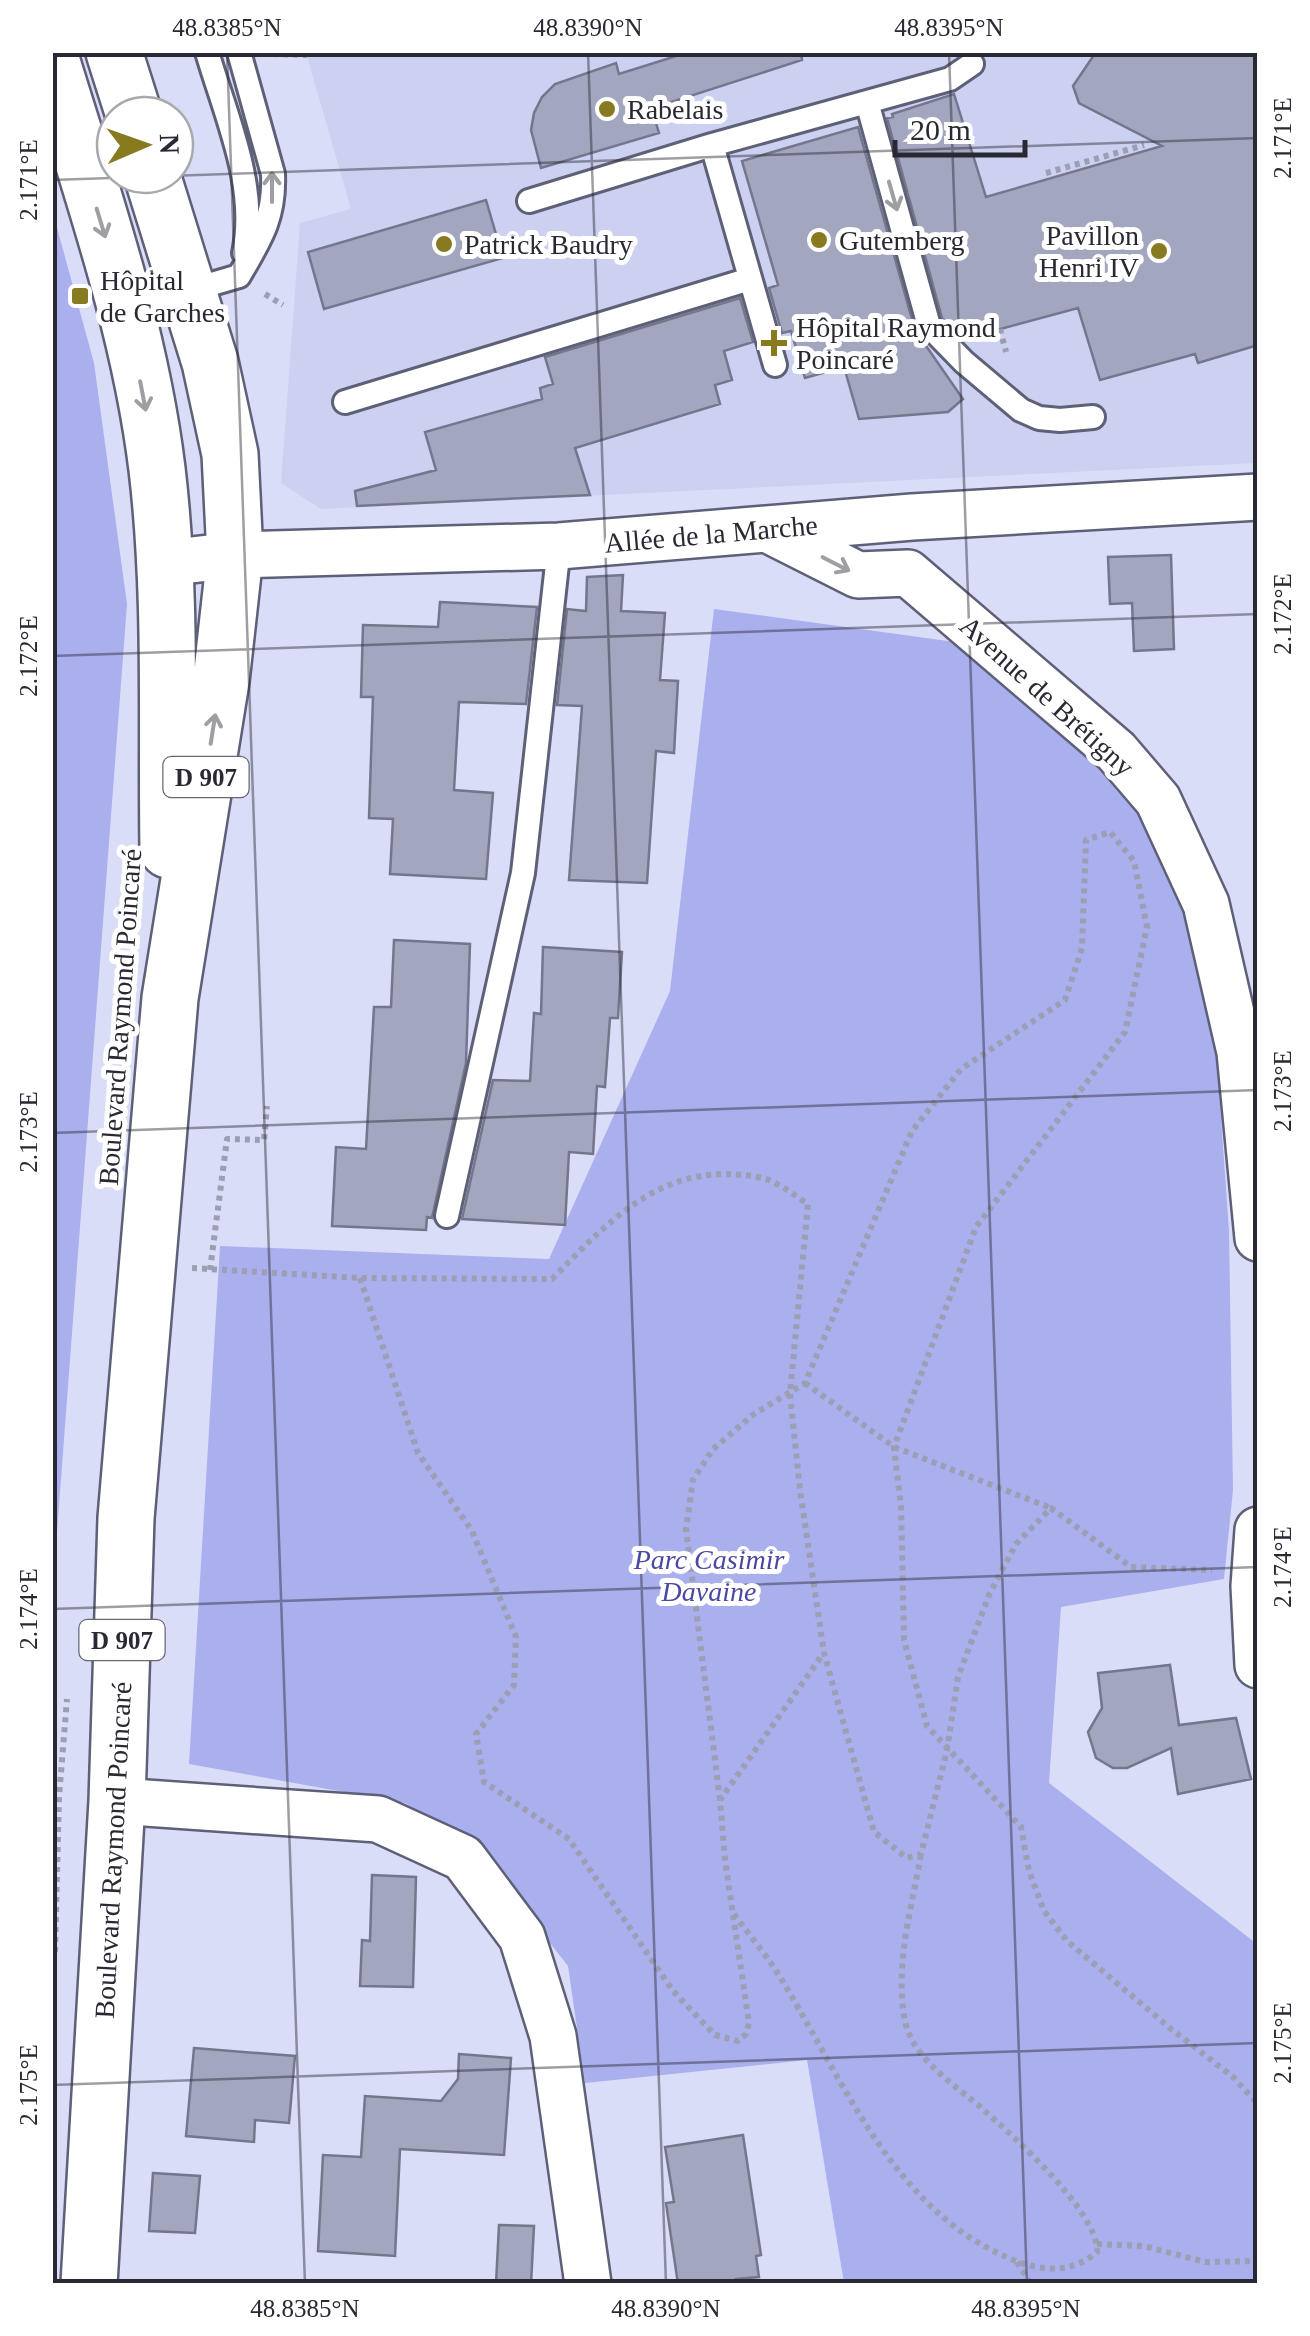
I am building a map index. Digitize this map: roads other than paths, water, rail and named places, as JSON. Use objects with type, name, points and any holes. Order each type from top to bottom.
[{"type":"main road","points":[[114,52],[128,95]]},
{"type":"main road","name":"Boulevard Raymond Poincaré","points":[[52,62],[124,300],[156,467],[165,563],[170,998]]},
{"type":"main road","name":"Boulevard Raymond Poincaré","points":[[89,2284],[117,1801],[126,1518],[170,998],[221,681],[235,554],[230,454],[210,362],[213,283],[163,195]]},
{"type":"street","name":"Allée de la Marche","points":[[165,563],[235,554],[559,546],[912,517],[1258,497]]},
{"type":"street","points":[[769,530],[858,575],[908,573],[912,517]]},
{"type":"street","name":"Avenue de Brétigny","points":[[908,573],[1116,750],[1158,800],[1206,904],[1240,1052],[1258,1238]]},
{"type":"street","points":[[1258,1530],[1258,1665]]},
{"type":"street","points":[[117,1801],[378,1819],[463,1858],[522,1937],[552,2036],[588,2284]]},
{"type":"lane","points":[[207,52],[248,193],[249,228],[213,283]]},
{"type":"lane","points":[[124,300],[213,283],[268,227],[273,174],[238,52]]},
{"type":"lane","points":[[529,202],[712,144],[950,79],[972,64]]},
{"type":"lane","points":[[867,102],[929,326],[1021,410],[1039,418],[1093,417]]},
{"type":"lane","points":[[712,144],[775,365]]},
{"type":"lane","points":[[345,402],[750,280]]},
{"type":"lane","points":[[447,1216],[523,873],[559,546]]},
{"type":"place","name":"Rabelais","points":[[607,109]]},
{"type":"place","name":"Gutemberg","points":[[819,240]]},
{"type":"place","name":"Patrick Baudry","points":[[444,244]]},
{"type":"place","name":"Pavillon Henri IV","points":[[1159,251]]},
{"type":"place","name":"Hôpital de Garches","points":[[80,296]]},
{"type":"place","name":"Hôpital Raymond Poincaré","points":[[774,343]]},
{"type":"park label","name":"Parc Casimir Davaine","points":[[709,1575]]}]
